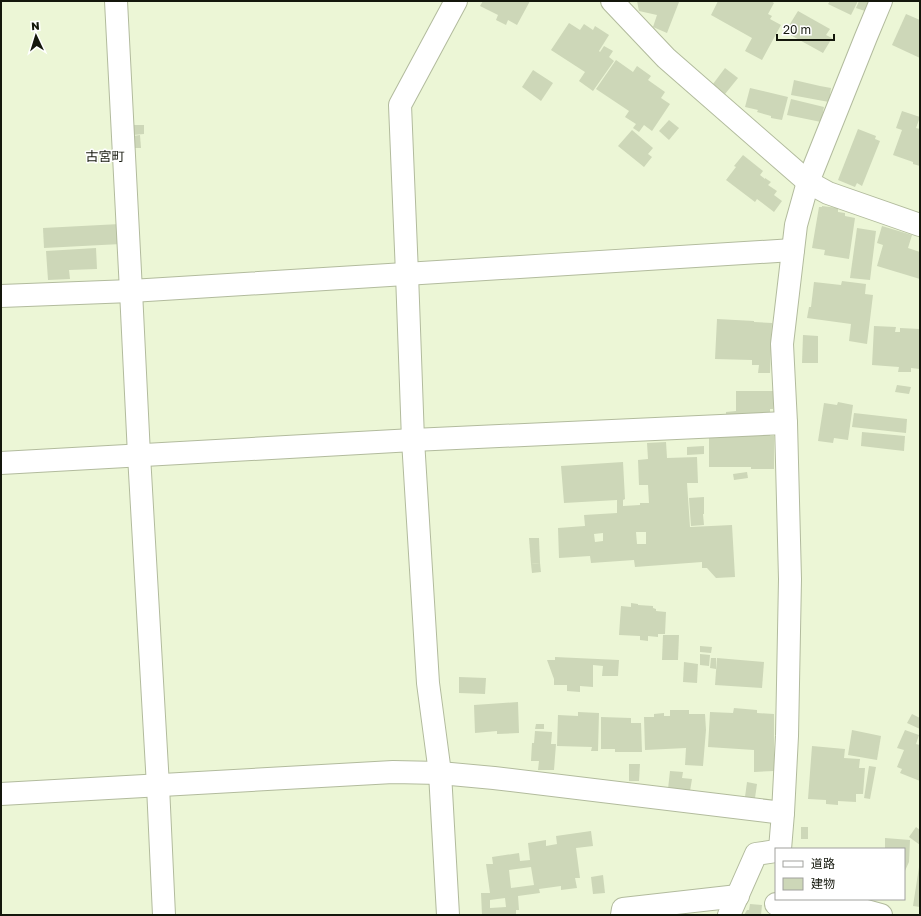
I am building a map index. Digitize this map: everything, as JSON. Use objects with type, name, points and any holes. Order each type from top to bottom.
[{"type":"street","points":[[116,1],[164,915]]},
{"type":"street","points":[[448,915],[440,773],[428,683],[413,440],[400,105],[456,1]]},
{"type":"street","points":[[612,1],[666,58],[808,182],[828,193],[920,225]]},
{"type":"street","points":[[780,848],[787,736],[790,579],[786,423],[782,344],[793,250],[796,225],[808,182],[881,1]]},
{"type":"street","points":[[1,296],[131,291],[793,250]]},
{"type":"street","points":[[1,463],[413,440],[786,423]]},
{"type":"street","points":[[1,794],[393,772],[440,773],[783,814]]},
{"type":"street","points":[[729,915],[756,854],[775,851]]},
{"type":"street","points":[[622,915],[623,909],[738,896]]},
{"type":"street","points":[[776,906],[846,905],[881,915]]},
{"type":"building","points":[[483,1],[530,1],[517,25],[508,20],[506,25],[496,20],[498,15],[480,6]]},
{"type":"building","points":[[637,1],[679,2],[667,33],[653,27],[657,15],[639,11]]},
{"type":"building","points":[[718,1],[771,1],[774,3],[768,14],[772,16],[770,19],[781,25],[762,60],[745,51],[752,38],[711,15]]},
{"type":"building","points":[[830,1],[858,1],[851,15],[828,4]]},
{"type":"building","points":[[859,1],[872,1],[868,12],[856,8]]},
{"type":"building","points":[[798,11],[830,29],[826,35],[832,38],[823,53],[785,32]]},
{"type":"building","points":[[906,14],[920,20],[920,58],[892,45]]},
{"type":"building","points":[[569,23],[580,30],[584,24],[593,30],[595,26],[609,35],[599,51],[600,52],[604,46],[613,51],[609,57],[614,61],[593,91],[579,81],[585,72],[551,50]]},
{"type":"building","points":[[616,60],[633,72],[637,66],[651,76],[648,80],[665,92],[661,98],[670,104],[652,131],[644,125],[639,132],[633,128],[636,124],[625,117],[629,111],[596,89]]},
{"type":"building","points":[[725,68],[738,78],[725,94],[713,84]]},
{"type":"building","points":[[533,70],[553,83],[541,101],[522,87]]},
{"type":"building","points":[[794,80],[831,88],[829,102],[791,95]]},
{"type":"building","points":[[750,88],[788,97],[782,120],[771,118],[771,116],[757,112],[758,110],[745,107]]},
{"type":"building","points":[[791,99],[824,107],[821,122],[787,115]]},
{"type":"building","points":[[902,111],[920,117],[916,128],[920,129],[920,166],[893,155],[902,130],[896,128]]},
{"type":"building","points":[[669,120],[679,128],[669,140],[659,131]]},
{"type":"building","points":[[133,125],[144,125],[144,134],[133,135]]},
{"type":"building","points":[[858,129],[876,136],[875,139],[880,141],[862,186],[857,183],[855,187],[838,180]]},
{"type":"building","points":[[632,130],[653,148],[648,154],[652,157],[644,167],[618,146]]},
{"type":"building","points":[[140,135],[141,148],[134,148],[133,136]]},
{"type":"building","points":[[743,155],[763,171],[760,175],[771,182],[768,185],[777,191],[774,195],[782,201],[774,212],[757,199],[755,202],[726,180],[736,167],[734,166]]},
{"type":"building","points":[[819,207],[838,208],[838,212],[845,213],[845,216],[855,218],[849,259],[824,255],[825,250],[812,248]]},
{"type":"building","points":[[120,224],[121,244],[44,248],[43,228]]},
{"type":"building","points":[[882,226],[912,235],[908,248],[920,252],[920,279],[877,266],[883,245],[877,243]]},
{"type":"building","points":[[857,228],[876,231],[870,280],[850,278]]},
{"type":"building","points":[[96,248],[97,269],[69,270],[70,279],[48,280],[46,251]]},
{"type":"building","points":[[842,281],[866,284],[865,294],[873,295],[867,344],[849,341],[851,324],[807,318],[809,307],[811,307],[814,282],[841,285]]},
{"type":"building","points":[[717,319],[772,323],[770,373],[758,373],[759,365],[752,365],[752,360],[715,359]]},
{"type":"building","points":[[874,326],[896,327],[895,332],[900,332],[900,328],[920,329],[920,369],[911,368],[911,372],[898,372],[899,367],[872,365]]},
{"type":"building","points":[[803,335],[818,336],[818,363],[802,363]]},
{"type":"building","points":[[897,385],[911,387],[909,394],[895,392]]},
{"type":"building","points":[[736,391],[774,391],[773,409],[770,409],[770,419],[726,420],[726,412],[736,411]]},
{"type":"building","points":[[838,402],[853,405],[848,440],[834,438],[833,443],[818,441],[824,403],[837,405]]},
{"type":"building","points":[[854,413],[907,419],[906,433],[852,427]]},
{"type":"building","points":[[770,430],[770,436],[774,436],[774,469],[751,469],[751,467],[709,467],[709,435]]},
{"type":"building","points":[[862,432],[905,436],[904,451],[861,446]]},
{"type":"building","points":[[666,442],[667,458],[697,457],[698,483],[687,483],[690,527],[732,525],[735,577],[716,578],[707,568],[702,568],[702,562],[635,567],[634,560],[591,563],[590,556],[559,558],[558,528],[585,526],[584,515],[617,513],[617,500],[564,503],[561,466],[623,462],[625,499],[623,500],[623,506],[649,503],[648,485],[639,485],[638,460],[648,459],[647,443]],"holes":[[[636,532],[646,532],[646,544],[637,544]],[[603,533],[603,541],[595,542],[594,534]]]},
{"type":"building","points":[[704,446],[704,454],[687,455],[687,447]]},
{"type":"building","points":[[747,472],[748,478],[734,480],[733,474]]},
{"type":"building","points":[[704,497],[704,525],[691,526],[689,498]]},
{"type":"building","points":[[529,538],[539,538],[540,563],[531,564]]},
{"type":"building","points":[[540,563],[541,572],[532,573],[531,564]]},
{"type":"building","points":[[631,603],[653,606],[656,611],[666,612],[665,634],[658,634],[658,637],[648,636],[648,641],[640,640],[640,636],[619,635],[621,606],[631,607]]},
{"type":"building","points":[[663,635],[679,635],[678,660],[662,660]]},
{"type":"building","points":[[700,646],[712,647],[711,653],[700,652]]},
{"type":"building","points":[[700,654],[710,655],[709,666],[700,665]]},
{"type":"building","points":[[555,657],[619,660],[618,676],[602,676],[603,666],[593,665],[593,687],[580,686],[580,692],[567,691],[567,685],[554,685],[554,679],[547,660],[555,660]]},
{"type":"building","points":[[711,658],[716,658],[716,669],[710,668]]},
{"type":"building","points":[[717,658],[764,662],[762,688],[715,685]]},
{"type":"building","points":[[684,662],[698,664],[697,683],[683,682]]},
{"type":"building","points":[[459,677],[486,678],[485,694],[459,693]]},
{"type":"building","points":[[518,702],[519,733],[497,734],[497,731],[475,733],[474,705]]},
{"type":"building","points":[[734,708],[757,710],[757,713],[774,714],[774,771],[754,772],[754,750],[708,747],[710,712],[733,713]]},
{"type":"building","points":[[670,710],[689,710],[689,714],[705,714],[706,730],[703,766],[685,765],[686,748],[645,750],[644,717],[654,717],[654,714],[664,713],[664,716],[670,716]]},
{"type":"building","points":[[578,712],[599,713],[598,751],[591,751],[592,747],[557,746],[558,715],[578,716]]},
{"type":"building","points":[[912,714],[920,718],[920,729],[907,723]]},
{"type":"building","points":[[601,717],[631,718],[631,723],[641,723],[642,752],[615,752],[615,749],[601,749]]},
{"type":"building","points":[[536,724],[544,724],[544,729],[535,729]]},
{"type":"building","points":[[852,730],[881,736],[877,760],[848,755]]},
{"type":"building","points":[[905,730],[919,735],[916,744],[920,745],[920,781],[900,773],[902,769],[897,767],[904,750],[897,748]]},
{"type":"building","points":[[535,731],[552,732],[551,744],[556,744],[554,770],[538,770],[539,761],[531,761],[532,743],[534,743]]},
{"type":"building","points":[[812,746],[845,749],[844,758],[860,759],[859,768],[865,768],[863,794],[856,794],[856,802],[838,801],[838,805],[826,804],[826,800],[808,799]]},
{"type":"building","points":[[629,764],[640,764],[639,781],[629,781]]},
{"type":"building","points":[[869,766],[876,767],[870,799],[864,798]]},
{"type":"building","points":[[670,771],[683,772],[682,778],[692,779],[690,791],[668,789]]},
{"type":"building","points":[[747,782],[757,784],[755,798],[745,797]]},
{"type":"building","points":[[801,827],[808,827],[808,839],[801,839]]},
{"type":"building","points":[[916,827],[920,830],[920,845],[909,837]]},
{"type":"building","points":[[591,831],[593,846],[576,848],[580,878],[575,878],[577,888],[561,890],[561,886],[539,889],[540,893],[518,896],[519,910],[516,910],[516,915],[482,915],[481,893],[490,893],[486,864],[493,864],[492,857],[519,853],[520,861],[530,860],[528,843],[546,840],[546,846],[557,844],[556,836]],"holes":[[[531,867],[534,885],[511,888],[509,870]],[[505,898],[506,907],[490,908],[490,900]]]},
{"type":"building","points":[[885,838],[910,840],[909,862],[905,871],[905,848],[885,848]]},
{"type":"building","points":[[920,867],[920,907],[913,906]]},
{"type":"building","points":[[603,875],[605,893],[593,894],[591,877]]},
{"type":"building","points":[[750,904],[762,905],[761,915],[744,915],[747,910],[749,910]]},
{"type":"district","name":"古宮町","points":[[105,156]]}]
